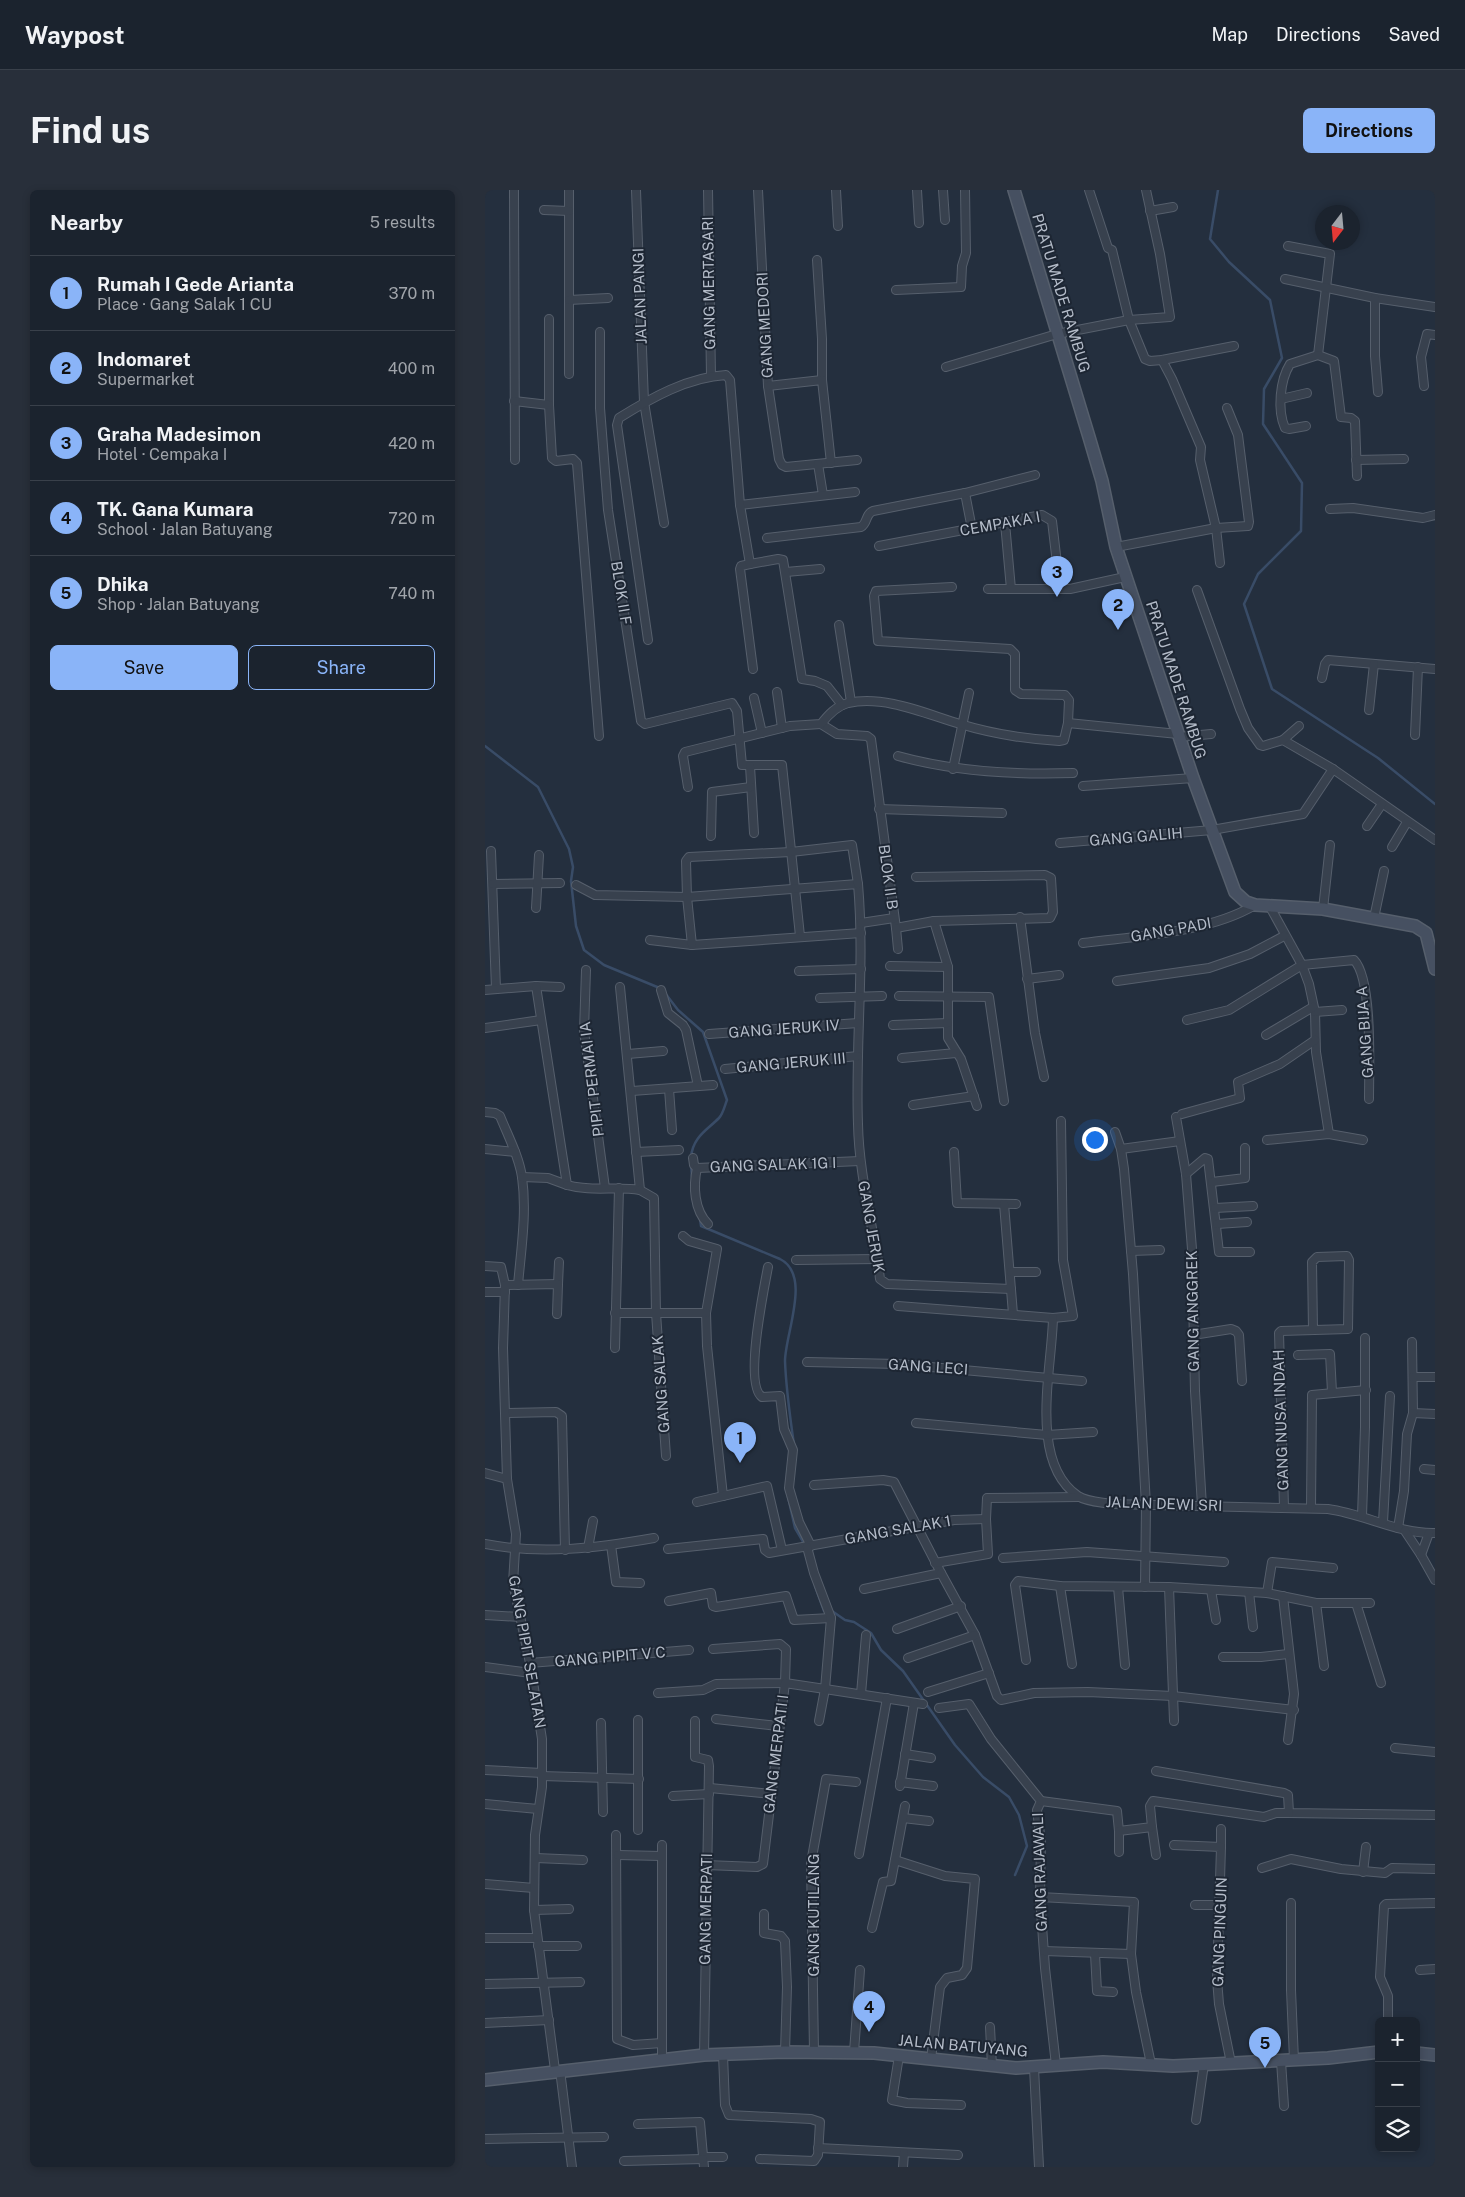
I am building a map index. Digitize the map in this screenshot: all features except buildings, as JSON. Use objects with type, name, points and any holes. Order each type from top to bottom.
[{"type":"street","points":[[514,190],[515,460]]},
{"type":"street","points":[[569,190],[569,374]]},
{"type":"street","name":"JALAN PANGI","points":[[636,190],[644,402],[664,523]]},
{"type":"street","name":"GANG MERTASARI","points":[[708,190],[711,376]]},
{"type":"street","name":"GANG MEDORI","points":[[758,190],[768,386],[779,459],[782,465],[786,467],[818,464]]},
{"type":"street","points":[[835,190],[838,226]]},
{"type":"street","points":[[917,190],[919,223]]},
{"type":"street","points":[[943,190],[945,220]]},
{"type":"street","points":[[896,290],[961,287],[962,266],[967,253],[965,190]]},
{"type":"street","name":"PRATU MADE RAMBUG","points":[[1014,190],[1102,481],[1116,547],[1125,577],[1193,778],[1235,892],[1245,902],[1255,906]]},
{"type":"street","points":[[1089,190],[1108,248],[1112,250],[1129,320],[1145,359],[1150,361],[1162,360],[1234,346]]},
{"type":"street","points":[[946,367],[1057,334],[1129,320],[1170,317],[1146,190]]},
{"type":"street","points":[[1150,211],[1173,207]]},
{"type":"street","points":[[544,210],[569,211]]},
{"type":"street","points":[[1287,246],[1330,254],[1318,355]]},
{"type":"street","points":[[817,260],[822,339],[822,380],[831,463]]},
{"type":"street","points":[[1285,279],[1375,298],[1435,307]]},
{"type":"street","points":[[569,300],[608,298]]},
{"type":"street","points":[[1375,298],[1375,356],[1379,392]]},
{"type":"street","points":[[549,319],[549,405],[552,458],[556,461],[573,459],[577,463],[599,736]]},
{"type":"street","name":"BLOK II F","points":[[600,332],[600,408],[608,510],[641,721],[645,724],[732,703],[737,711],[739,739]]},
{"type":"street","points":[[1423,386],[1422,354],[1427,334],[1435,335]]},
{"type":"street","points":[[1306,426],[1285,428],[1281,399],[1282,384],[1290,364],[1318,355],[1331,359],[1336,364],[1341,417],[1355,420],[1357,476]]},
{"type":"street","points":[[1162,360],[1201,447],[1200,460],[1216,528],[1220,563]]},
{"type":"street","points":[[648,640],[617,425],[619,418],[644,402],[674,388],[711,376],[726,375],[730,380],[740,504],[750,564]]},
{"type":"street","points":[[768,386],[822,380]]},
{"type":"street","points":[[1281,399],[1307,393]]},
{"type":"street","points":[[514,401],[549,405]]},
{"type":"street","points":[[1116,547],[1216,528],[1245,527],[1249,522],[1238,435],[1227,408]]},
{"type":"street","points":[[1356,460],[1404,459]]},
{"type":"street","points":[[823,495],[818,464],[857,460]]},
{"type":"street","points":[[767,538],[861,527],[870,512],[965,493],[1035,475]]},
{"type":"street","points":[[740,504],[855,492]]},
{"type":"street","points":[[965,493],[972,529]]},
{"type":"street","points":[[1330,509],[1353,508],[1423,518],[1435,515]]},
{"type":"street","name":"CEMPAKA I","points":[[879,546],[1042,515],[1052,521],[1060,589]]},
{"type":"street","points":[[1005,523],[1011,589]]},
{"type":"street","points":[[753,669],[740,569],[741,566],[781,559],[784,562],[786,572],[802,680],[815,681],[827,686],[842,705]]},
{"type":"street","points":[[786,572],[820,569]]},
{"type":"street","points":[[988,589],[1077,588],[1125,577]]},
{"type":"street","points":[[688,787],[683,754],[782,728],[821,724],[842,705],[851,702],[903,706],[1012,737],[1064,740],[1068,723],[1069,700],[1065,694],[1021,694],[1015,690],[1015,654],[1010,649],[877,641],[874,596],[877,592],[952,587]]},
{"type":"street","points":[[1197,590],[1248,728],[1262,746],[1283,740],[1299,726]]},
{"type":"street","points":[[839,625],[851,702]]},
{"type":"street","points":[[1322,678],[1325,664],[1328,660],[1435,669]]},
{"type":"street","points":[[1369,710],[1374,664]]},
{"type":"street","points":[[1415,735],[1418,667]]},
{"type":"street","points":[[777,692],[782,728]]},
{"type":"street","points":[[953,768],[969,693]]},
{"type":"street","points":[[754,698],[762,733]]},
{"type":"street","points":[[1068,723],[1179,736],[1211,734]]},
{"type":"street","name":"BLOK II B","points":[[821,724],[834,733],[867,736],[871,739],[896,928],[934,921],[1048,918],[1053,914],[1052,881],[1049,876],[916,877]]},
{"type":"street","points":[[739,739],[742,765],[777,763],[782,765],[800,936]]},
{"type":"street","points":[[1283,740],[1333,769],[1435,840]]},
{"type":"street","points":[[898,756],[953,768],[1022,774],[1073,773]]},
{"type":"street","points":[[750,766],[754,834]]},
{"type":"street","name":"GANG GALIH","points":[[1060,843],[1212,830],[1303,814],[1333,769]]},
{"type":"street","points":[[1083,786],[1193,778]]},
{"type":"street","points":[[711,836],[711,792],[751,787]]},
{"type":"street","points":[[1367,826],[1382,804]]},
{"type":"street","points":[[879,809],[1002,813]]},
{"type":"street","points":[[1393,847],[1407,822]]},
{"type":"street","points":[[1323,909],[1329,845]]},
{"type":"street","name":"GANG JERUK","points":[[791,852],[853,846],[861,923],[858,1023],[858,1125],[867,1207],[878,1259],[880,1279],[884,1283],[1011,1289]]},
{"type":"street","points":[[491,851],[496,989]]},
{"type":"street","points":[[692,944],[687,897],[686,860],[689,856],[791,852]]},
{"type":"street","points":[[536,908],[539,855]]},
{"type":"street","points":[[1374,918],[1384,871]]},
{"type":"street","points":[[493,884],[560,884]]},
{"type":"street","points":[[576,885],[595,895],[687,897],[858,884]]},
{"type":"street","points":[[1255,906],[1269,905],[1323,909],[1410,924],[1423,929],[1428,938],[1435,969]]},
{"type":"street","points":[[1269,905],[1302,965],[1314,1010],[1315,1040],[1329,1134]]},
{"type":"street","name":"GANG PADI","points":[[1083,943],[1144,936],[1210,923],[1235,917],[1255,906]]},
{"type":"street","points":[[861,923],[894,918]]},
{"type":"street","points":[[1020,918],[1027,979],[1044,1076]]},
{"type":"street","points":[[934,921],[948,967],[949,1038],[961,1059],[977,1106]]},
{"type":"street","points":[[896,928],[898,949]]},
{"type":"street","points":[[650,940],[692,944],[738,943],[800,936],[861,933]]},
{"type":"street","points":[[1117,981],[1209,968],[1250,954],[1285,936]]},
{"type":"street","name":"GANG BIJA A","points":[[1302,965],[1348,959],[1354,960],[1358,966],[1366,999],[1369,1099]]},
{"type":"street","points":[[1187,1020],[1229,1010],[1302,965]]},
{"type":"street","points":[[891,966],[948,967]]},
{"type":"street","points":[[799,972],[861,969]]},
{"type":"street","name":"PIPIT PERMAI IA","points":[[586,970],[584,1031],[605,1188]]},
{"type":"street","points":[[1027,979],[1059,975]]},
{"type":"street","points":[[536,986],[567,1184]]},
{"type":"street","points":[[485,990],[536,986],[560,987]]},
{"type":"street","points":[[522,1177],[548,1178],[583,1189],[619,1188],[640,1190],[621,987]]},
{"type":"street","points":[[661,990],[668,1013],[683,1024],[687,1030],[698,1086]]},
{"type":"street","points":[[820,998],[882,996]]},
{"type":"street","points":[[899,996],[990,998],[1004,1101]]},
{"type":"street","points":[[1266,1035],[1314,1010],[1342,1010]]},
{"type":"street","points":[[485,1028],[541,1020]]},
{"type":"street","name":"GANG JERUK IV","points":[[709,1034],[858,1023]]},
{"type":"street","points":[[893,1025],[948,1023]]},
{"type":"street","name":"GANG ANGGREK","points":[[1202,1506],[1193,1335],[1193,1249],[1186,1174],[1180,1141],[1179,1115],[1240,1098],[1239,1082],[1280,1064],[1315,1040]]},
{"type":"street","points":[[628,1054],[663,1050]]},
{"type":"street","points":[[902,1058],[956,1053]]},
{"type":"street","name":"GANG JERUK III","points":[[725,1069],[858,1056]]},
{"type":"street","points":[[632,1092],[713,1085]]},
{"type":"street","points":[[669,1089],[672,1130]]},
{"type":"street","points":[[913,1105],[974,1096]]},
{"type":"street","points":[[485,1112],[495,1113],[500,1116],[515,1152],[522,1177],[524,1208],[518,1285]]},
{"type":"street","points":[[898,1306],[1070,1318],[1074,1313],[1067,1288],[1063,1260],[1061,1121]]},
{"type":"street","points":[[1115,1132],[1121,1150],[1131,1251],[1146,1505],[1145,1587]]},
{"type":"street","points":[[1267,1140],[1329,1134],[1363,1140]]},
{"type":"street","points":[[1121,1150],[1180,1141]]},
{"type":"street","points":[[1212,1182],[1245,1178],[1245,1148]]},
{"type":"street","points":[[485,1149],[515,1152]]},
{"type":"street","points":[[636,1152],[679,1150]]},
{"type":"street","points":[[954,1152],[957,1203],[1016,1204]]},
{"type":"street","name":"GANG SALAK 1G I","points":[[693,1158],[694,1165],[697,1168],[861,1161]]},
{"type":"street","points":[[1186,1174],[1207,1158],[1212,1182],[1219,1252],[1250,1252]]},
{"type":"street","points":[[697,1168],[696,1196],[701,1217],[708,1224]]},
{"type":"street","points":[[615,1348],[615,1313],[619,1255],[619,1188]]},
{"type":"street","name":"GANG SALAK","points":[[640,1190],[653,1198],[656,1313],[665,1456]]},
{"type":"street","points":[[1004,1204],[1013,1314]]},
{"type":"street","points":[[1215,1208],[1253,1206]]},
{"type":"street","points":[[1217,1224],[1247,1222]]},
{"type":"street","points":[[683,1236],[689,1241],[717,1249],[706,1313],[707,1346],[723,1496]]},
{"type":"street","points":[[1131,1251],[1160,1250]]},
{"type":"street","points":[[1347,1256],[1349,1260],[1348,1329],[1313,1330],[1312,1262],[1317,1257],[1347,1256]]},
{"type":"street","points":[[796,1260],[878,1259]]},
{"type":"street","points":[[557,1314],[559,1262]]},
{"type":"street","points":[[485,1266],[501,1267],[505,1289]]},
{"type":"street","points":[[768,1267],[756,1334],[755,1368],[758,1394],[761,1397],[781,1396],[783,1427],[793,1450],[789,1488],[799,1522],[809,1546],[814,1573],[831,1618],[825,1689],[819,1721]]},
{"type":"street","points":[[1011,1272],[1035,1272]]},
{"type":"street","points":[[485,1292],[518,1285],[558,1284]]},
{"type":"street","name":"GANG PIPIT SELATAN","points":[[505,1289],[503,1348],[507,1479],[515,1521],[513,1583],[530,1663],[542,1739],[542,1774],[535,1835],[534,1910],[543,1984],[569,2136],[572,2167]]},
{"type":"street","points":[[615,1313],[706,1313]]},
{"type":"street","points":[[1053,1318],[1047,1434],[1055,1467],[1079,1496]]},
{"type":"street","points":[[1193,1335],[1231,1329],[1236,1331],[1239,1335],[1242,1381]]},
{"type":"street","name":"GANG NUSA INDAH","points":[[1284,1508],[1280,1332],[1313,1330]]},
{"type":"street","points":[[1362,1516],[1366,1390],[1365,1338]]},
{"type":"street","points":[[1412,1342],[1413,1413],[1407,1434],[1401,1530],[1421,1554],[1435,1580]]},
{"type":"street","points":[[1298,1355],[1330,1354],[1332,1392]]},
{"type":"street","name":"GANG LECI","points":[[807,1362],[898,1364],[1082,1381]]},
{"type":"street","points":[[1413,1377],[1435,1377]]},
{"type":"street","points":[[1311,1508],[1311,1396],[1332,1392],[1366,1390]]},
{"type":"street","points":[[1383,1522],[1390,1396]]},
{"type":"street","points":[[506,1413],[556,1412],[562,1416],[565,1550]]},
{"type":"street","points":[[1413,1413],[1435,1414]]},
{"type":"street","points":[[917,1423],[1047,1434],[1093,1432]]},
{"type":"street","points":[[1424,1469],[1435,1470]]},
{"type":"street","points":[[485,1473],[507,1479]]},
{"type":"street","points":[[814,1485],[892,1481],[896,1484],[915,1526],[961,1606],[975,1636],[997,1696],[1003,1700],[1034,1693],[1087,1692],[1173,1696],[1294,1710]]},
{"type":"street","points":[[667,1549],[763,1539],[767,1552],[782,1550],[768,1488],[765,1486],[697,1502]]},
{"type":"street","points":[[935,1563],[987,1555],[987,1498],[1079,1496]]},
{"type":"street","name":"JALAN DEWI SRI","points":[[1079,1496],[1105,1503],[1339,1510],[1383,1522],[1401,1530],[1432,1533]]},
{"type":"street","name":"GANG SALAK 1","points":[[782,1550],[954,1520],[986,1519]]},
{"type":"street","points":[[588,1548],[593,1520]]},
{"type":"street","points":[[1421,1554],[1432,1533]]},
{"type":"street","points":[[485,1544],[515,1550],[565,1550],[654,1538]]},
{"type":"street","points":[[611,1545],[616,1582],[640,1582]]},
{"type":"street","points":[[1003,1558],[1087,1552],[1224,1562]]},
{"type":"street","points":[[1267,1593],[1272,1562],[1333,1568]]},
{"type":"street","points":[[864,1589],[941,1573]]},
{"type":"street","points":[[1026,1660],[1016,1583],[1018,1581],[1060,1586],[1169,1587],[1267,1593],[1316,1602],[1370,1603]]},
{"type":"street","points":[[1060,1586],[1072,1664]]},
{"type":"street","points":[[1118,1587],[1125,1665]]},
{"type":"street","points":[[1169,1587],[1173,1721]]},
{"type":"street","points":[[1211,1590],[1216,1620]]},
{"type":"street","points":[[1249,1592],[1253,1627]]},
{"type":"street","points":[[669,1601],[710,1593],[713,1606],[716,1607],[786,1596],[794,1620],[831,1618]]},
{"type":"street","points":[[1283,1596],[1288,1654],[1294,1694],[1294,1710],[1288,1740]]},
{"type":"street","points":[[1316,1602],[1324,1666]]},
{"type":"street","points":[[1356,1603],[1381,1683]]},
{"type":"street","points":[[897,1629],[961,1606]]},
{"type":"street","points":[[485,1615],[520,1618]]},
{"type":"street","points":[[861,1694],[866,1634]]},
{"type":"street","points":[[908,1658],[975,1636]]},
{"type":"street","points":[[658,1693],[703,1690],[716,1684],[785,1683],[786,1649],[780,1644],[713,1649]]},
{"type":"street","name":"GANG PIPIT V C","points":[[530,1663],[689,1650]]},
{"type":"street","points":[[1223,1657],[1261,1657],[1288,1654]]},
{"type":"street","points":[[485,1667],[531,1674]]},
{"type":"street","points":[[928,1692],[989,1674]]},
{"type":"street","name":"GANG MERPATI I","points":[[706,1865],[761,1866],[765,1859],[778,1726],[785,1683],[923,1704]]},
{"type":"street","points":[[859,1854],[887,1698]]},
{"type":"street","points":[[914,1703],[900,1784],[933,1786]]},
{"type":"street","name":"GANG RAJAWALI","points":[[939,1708],[962,1703],[969,1704],[991,1739],[1041,1801],[1037,1810],[1041,1842],[1040,1896],[1056,2065]]},
{"type":"street","points":[[716,1719],[778,1726]]},
{"type":"street","points":[[638,1720],[639,1830]]},
{"type":"street","name":"GANG MERPATI","points":[[695,1721],[695,1757],[709,1760],[706,1865],[705,2055]]},
{"type":"street","points":[[601,1723],[603,1812]]},
{"type":"street","points":[[1395,1748],[1435,1752]]},
{"type":"street","points":[[905,1754],[931,1758]]},
{"type":"street","points":[[485,1770],[639,1779]]},
{"type":"street","points":[[1156,1772],[1284,1793],[1289,1795],[1289,1813]]},
{"type":"street","name":"GANG KUTILANG","points":[[814,2052],[813,1850],[826,1779],[856,1782]]},
{"type":"street","points":[[673,1796],[709,1791],[771,1794]]},
{"type":"street","points":[[1041,1801],[1117,1811],[1119,1852]]},
{"type":"street","points":[[1156,1855],[1151,1803],[1156,1801],[1264,1817],[1277,1813],[1435,1815]]},
{"type":"street","points":[[485,1804],[538,1809]]},
{"type":"street","points":[[872,1928],[883,1882],[891,1881],[905,1806]]},
{"type":"street","points":[[903,1818],[929,1822]]},
{"type":"street","points":[[1119,1831],[1152,1827]]},
{"type":"street","name":"GANG PINGUIN","points":[[1221,1829],[1219,2004],[1231,2063]]},
{"type":"street","points":[[616,1835],[618,1855],[617,2039],[633,2044],[662,2043]]},
{"type":"street","points":[[662,1845],[662,2059]]},
{"type":"street","points":[[1174,1845],[1221,1847]]},
{"type":"street","points":[[1363,1872],[1366,1847]]},
{"type":"street","points":[[618,1855],[661,1856]]},
{"type":"street","points":[[536,1858],[583,1860]]},
{"type":"street","points":[[1262,1868],[1291,1859],[1363,1872],[1385,1873],[1392,1868],[1435,1869]]},
{"type":"street","points":[[895,1860],[945,1876],[973,1878],[975,1882],[967,1968],[962,1975],[947,1978],[940,1986],[931,2059]]},
{"type":"street","points":[[485,1884],[535,1888]]},
{"type":"street","points":[[1040,1896],[1132,1901],[1131,1954],[1136,1992],[1151,2064]]},
{"type":"street","points":[[1291,1903],[1291,1990],[1295,2060]]},
{"type":"street","points":[[1388,2017],[1388,1996],[1380,1977],[1384,1906],[1386,1904],[1435,1903]]},
{"type":"street","points":[[1195,1905],[1219,1904]]},
{"type":"street","points":[[534,1910],[569,1909]]},
{"type":"street","name":"GANG KUTILANG","points":[[763,1914],[764,1933],[781,1936],[785,1941],[787,1987],[785,2052]]},
{"type":"street","points":[[485,1938],[577,1946]]},
{"type":"street","points":[[1044,1952],[1131,1954]]},
{"type":"street","points":[[1095,1954],[1097,1991],[1113,1992]]},
{"type":"street","points":[[854,2052],[860,1970]]},
{"type":"street","points":[[1420,1970],[1435,1970]]},
{"type":"street","points":[[485,1984],[579,1982]]},
{"type":"street","points":[[485,2023],[549,2020]]},
{"type":"street","points":[[990,2027],[992,2066]]},
{"type":"street","name":"JALAN BATUYANG","points":[[485,2080],[662,2059],[705,2055],[785,2052],[854,2052],[992,2066],[1034,2068],[1103,2062],[1204,2064],[1281,2061],[1375,2052]]},
{"type":"street","points":[[1420,2053],[1435,2055]]},
{"type":"street","points":[[723,2054],[725,2105],[729,2115],[818,2120],[821,2125],[817,2158],[814,2161],[760,2159]]},
{"type":"street","points":[[899,2056],[892,2100],[907,2103],[961,2105]]},
{"type":"street","points":[[1281,2061],[1283,2106]]},
{"type":"street","points":[[1196,2120],[1204,2064]]},
{"type":"street","points":[[1034,2068],[1039,2167]]},
{"type":"street","points":[[638,2124],[700,2122],[703,2161]]},
{"type":"street","points":[[485,2139],[569,2136],[604,2137]]},
{"type":"street","points":[[818,2148],[958,2155]]},
{"type":"street","points":[[903,2167],[904,2153]]},
{"type":"street","points":[[624,2161],[703,2161],[723,2157]]},
{"type":"waterway","points":[[1218,190],[1210,239],[1229,262],[1270,300],[1282,358],[1264,389],[1263,424],[1302,483],[1301,531],[1258,574],[1244,604],[1272,689],[1378,758],[1435,804]]},
{"type":"waterway","points":[[485,746],[538,787],[569,849],[573,867],[571,881],[576,926],[584,950],[604,965],[662,989]]},
{"type":"waterway","points":[[665,993],[678,1010],[703,1032],[727,1100],[720,1116],[697,1139],[691,1157]]},
{"type":"waterway","points":[[691,1165],[692,1177]]},
{"type":"waterway","points":[[700,1219],[701,1226],[780,1259],[789,1267],[794,1278],[796,1291],[795,1306],[785,1361],[794,1445]]},
{"type":"waterway","points":[[788,1497],[795,1528],[805,1545]]},
{"type":"waterway","points":[[815,1586],[824,1611]]},
{"type":"waterway","points":[[832,1611],[871,1633],[881,1650],[903,1671],[955,1745],[983,1777],[1009,1797],[1019,1815],[1027,1846],[1015,1875]]},
{"type":"place","name":"Graha Madesimon","points":[[1057,597]]},
{"type":"place","name":"Indomaret","points":[[1118,630]]},
{"type":"place","name":"Rumah I Gede Arianta","points":[[740,1463]]},
{"type":"place","name":"TK. Gana Kumara","points":[[869,2032]]},
{"type":"place","name":"Dhika","points":[[1265,2068]]}]
